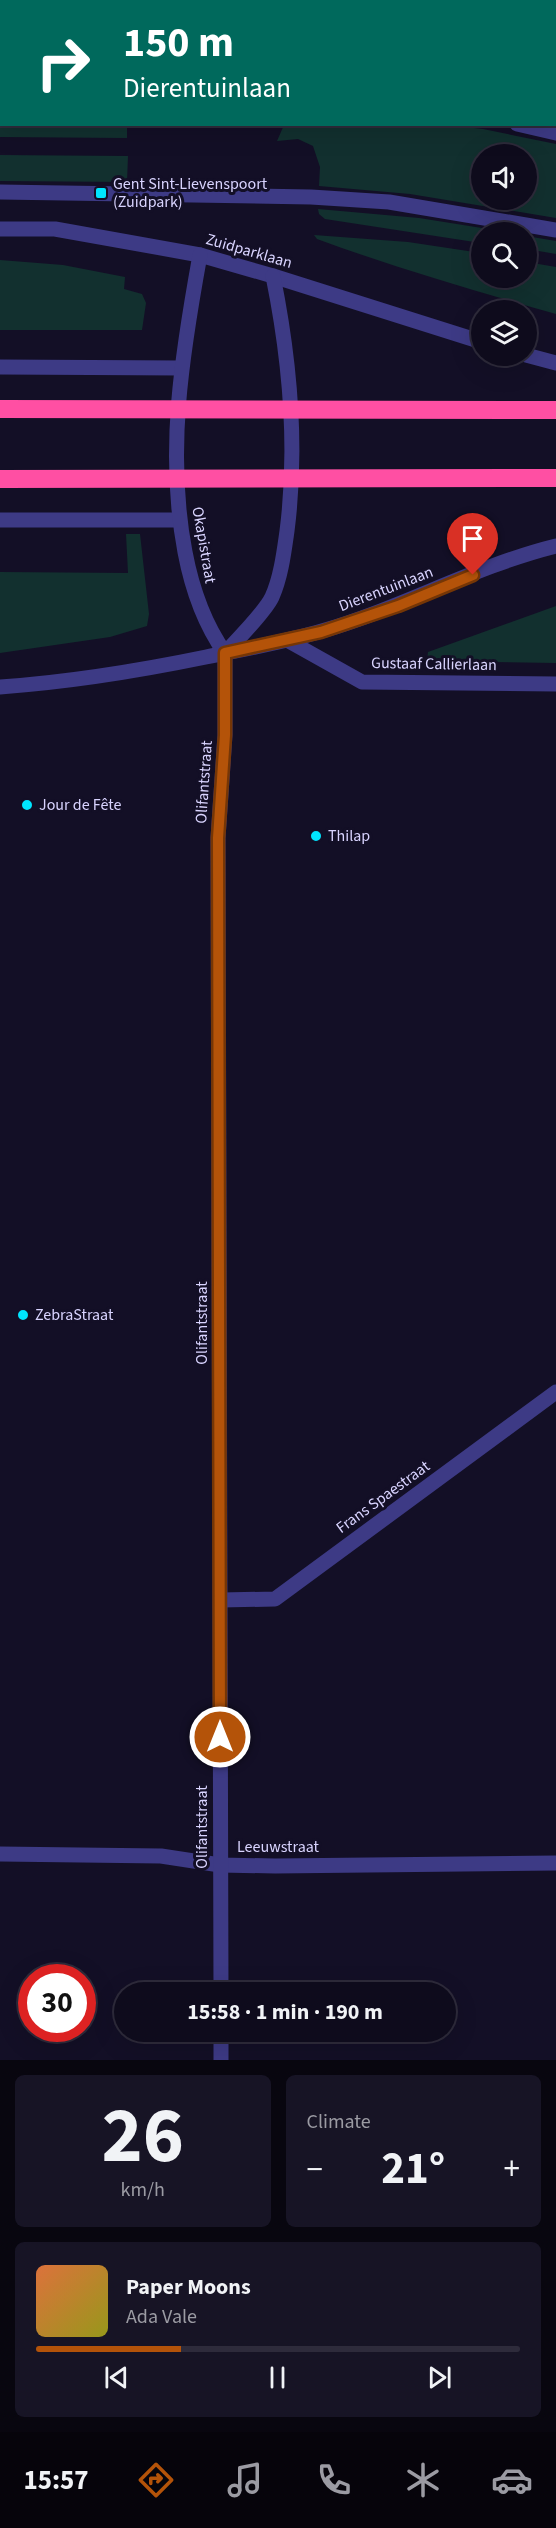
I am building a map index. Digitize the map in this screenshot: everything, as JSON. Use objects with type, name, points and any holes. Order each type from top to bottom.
[{"type":"highway","points":[[0,409],[556,410]]},
{"type":"highway","points":[[0,479],[556,478]]},
{"type":"street","points":[[526,126],[556,133]]},
{"type":"street","points":[[0,192],[355,200],[399,204],[556,230]]},
{"type":"street","name":"Zuidparklaan","points":[[0,229],[55,229],[201,255],[471,339]]},
{"type":"street","name":"Okapistraat","points":[[201,255],[181,368],[176,464],[179,520],[192,587],[211,634],[225,653]]},
{"type":"street","points":[[0,687],[42,684],[135,671],[225,653],[272,599],[284,553],[292,497],[294,443],[290,380],[273,276]]},
{"type":"street","points":[[537,358],[556,363]]},
{"type":"street","points":[[0,367],[181,368]]},
{"type":"street","points":[[0,520],[179,520]]},
{"type":"street","name":"Dierentuinlaan","points":[[225,653],[321,632],[398,606],[454,581],[556,546]]},
{"type":"street","name":"Gustaaf Callierlaan","points":[[287,640],[362,682],[556,684]]},
{"type":"street","name":"Olifantstraat","points":[[221,1982],[218,838],[225,735],[225,653]]},
{"type":"street","name":"Frans Spaestraat","points":[[221,1600],[275,1599],[556,1392]]},
{"type":"street","name":"Leeuwstraat","points":[[0,1854],[161,1856],[220,1865],[556,1863]]},
{"type":"street","points":[[221,2042],[221,2060]]},
{"type":"green space","points":[[0,126],[127,126],[127,138],[0,137]]},
{"type":"green space","points":[[284,126],[456,126],[483,129],[556,144],[556,218],[507,210],[537,210],[537,144],[471,144],[471,204],[410,194],[319,186],[320,167],[313,146],[298,139],[277,141]]},
{"type":"green space","points":[[0,155],[128,156],[127,182],[0,181]]},
{"type":"green space","points":[[318,209],[419,218],[471,226],[471,241],[325,219],[319,214]]},
{"type":"green space","points":[[314,235],[408,242],[471,251],[471,288],[537,288],[537,264],[556,267],[556,314],[537,309],[537,300],[508,300],[376,260],[317,239]]},
{"type":"green space","points":[[537,238],[556,241],[556,254],[537,251]]},
{"type":"green space","points":[[0,260],[63,265],[125,277],[124,289],[142,294],[146,303],[142,330],[0,330]]},
{"type":"green space","points":[[126,534],[140,534],[149,614],[147,626],[110,637],[0,653],[0,572],[128,573]]},
{"type":"green space","points":[[556,606],[556,663],[427,661],[428,652]]},
{"type":"place","name":"Gent Sint-Lievenspoort (Zuidpark)","points":[[101,193]]},
{"type":"place","name":"Jour de Fête","points":[[27,805]]},
{"type":"place","name":"Thilap","points":[[316,836]]},
{"type":"place","name":"ZebraStraat","points":[[23,1315]]},
{"type":"route","points":[[220,1737],[218,838],[225,735],[225,653],[321,632],[398,606],[473,575]]}]
